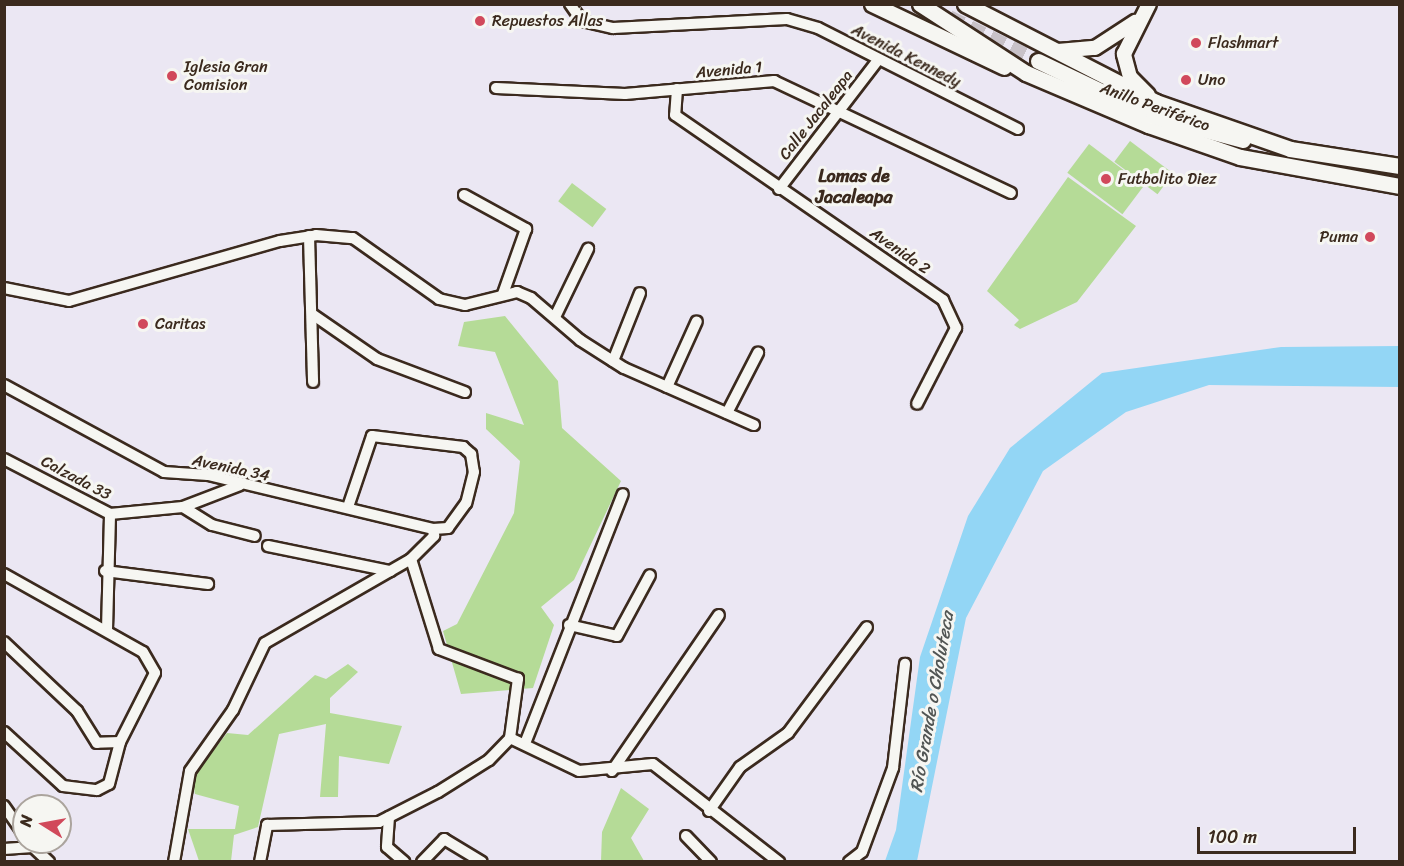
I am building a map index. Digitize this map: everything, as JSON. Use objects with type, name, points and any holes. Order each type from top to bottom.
[{"type":"highway","points":[[872,4],[971,55],[1026,73]]},
{"type":"highway","name":"Anillo Periférico","points":[[920,4],[1026,73],[1240,157],[1400,186]]},
{"type":"highway","name":"Anillo Periférico","points":[[966,4],[1042,55],[1156,102],[1290,149],[1398,165]]},
{"type":"highway","points":[[1042,55],[1183,126],[1290,149]]},
{"type":"main road","points":[[1042,55],[1095,48],[1145,11]]},
{"type":"main road","points":[[1145,11],[1127,43],[1125,66],[1156,102]]},
{"type":"street","name":"Avenida Kennedy","points":[[571,5],[582,21],[613,28],[787,19],[818,28],[1018,129]]},
{"type":"street","name":"Calle Jacaleapa","points":[[779,189],[878,60]]},
{"type":"street","name":"Avenida 1","points":[[496,88],[625,94],[774,81],[839,109],[1011,193]]},
{"type":"street","name":"Avenida 2","points":[[677,89],[675,115],[779,189],[898,267],[943,300],[956,328],[917,404]]},
{"type":"street","points":[[464,195],[526,229],[503,294]]},
{"type":"street","points":[[309,236],[313,382]]},
{"type":"street","points":[[4,288],[69,301],[99,296],[309,236],[353,238],[371,246],[439,299],[465,305],[503,294],[531,298],[613,361],[754,425]]},
{"type":"street","points":[[555,317],[588,249]]},
{"type":"street","points":[[613,361],[640,293]]},
{"type":"street","points":[[312,314],[377,359],[465,392]]},
{"type":"street","points":[[667,387],[697,321]]},
{"type":"street","points":[[727,413],[758,353]]},
{"type":"street","name":"Avenida 34","points":[[4,385],[164,472],[208,475],[240,485],[348,507],[433,529]]},
{"type":"street","points":[[174,861],[190,771],[233,710],[265,643],[411,559],[434,536],[433,529],[448,528],[469,495],[474,472],[471,454],[463,447],[372,436],[348,507]]},
{"type":"street","name":"Calzada 33","points":[[4,459],[110,514],[183,507],[240,485]]},
{"type":"street","points":[[526,741],[569,625],[623,494]]},
{"type":"street","points":[[183,507],[212,525],[255,536]]},
{"type":"street","points":[[107,630],[105,571],[110,514]]},
{"type":"street","points":[[268,546],[390,572]]},
{"type":"street","points":[[260,861],[263,832],[276,820],[358,822],[389,817],[489,760],[510,738],[518,679],[439,649],[411,559]]},
{"type":"street","points":[[105,571],[208,584]]},
{"type":"street","points":[[4,574],[143,652],[155,673],[120,742],[109,784],[97,790],[63,786],[4,732]]},
{"type":"street","points":[[569,625],[617,636],[650,575]]},
{"type":"street","points":[[612,771],[719,615]]},
{"type":"street","points":[[709,811],[740,767],[788,733],[867,627]]},
{"type":"street","points":[[4,642],[77,711],[90,738],[120,742]]},
{"type":"street","points":[[849,861],[862,852],[893,768],[905,664]]},
{"type":"street","points":[[510,738],[526,741],[579,771],[612,771],[643,761],[653,764],[709,811],[779,861]]},
{"type":"street","points":[[389,817],[387,847],[404,861]]},
{"type":"street","points":[[686,836],[710,861]]},
{"type":"street","points":[[422,861],[444,839],[482,861]]},
{"type":"green space","name":"Futbolito Diez","points":[[1130,141],[1173,173],[1157,194],[1114,162]]},
{"type":"green space","name":"Futbolito Diez","points":[[1089,144],[1144,186],[1122,214],[1067,173]]},
{"type":"green space","points":[[1068,177],[1136,226],[1077,302],[1020,329],[1014,325],[1019,320],[987,291]]},
{"type":"green space","points":[[572,183],[606,209],[592,227],[558,201]]},
{"type":"green space","points":[[505,316],[558,381],[562,428],[621,481],[574,580],[541,607],[554,625],[533,688],[461,694],[443,631],[457,624],[514,513],[520,461],[486,429],[486,413],[524,425],[495,352],[458,346],[464,322]]},
{"type":"green space","points":[[348,664],[358,672],[330,698],[330,713],[402,726],[389,764],[339,756],[338,797],[320,797],[326,724],[279,734],[258,827],[234,835],[231,861],[199,861],[188,829],[235,829],[239,806],[195,794],[192,778],[227,733],[248,735],[315,675],[326,679]]},
{"type":"green space","points":[[621,788],[649,809],[631,838],[644,861],[601,861],[602,832]]},
{"type":"water","name":"Río Grande o Choluteca","points":[[1399,346],[1399,387],[1209,385],[1126,412],[1043,471],[966,618],[917,861],[885,861],[896,830],[920,657],[968,516],[1010,448],[1102,373],[1281,347]]},
{"type":"tunnel","points":[[949,17],[1038,61]]},
{"type":"place","name":"Repuestos Allas","points":[[480,21]]},
{"type":"place","name":"Flashmart","points":[[1196,43]]},
{"type":"place","name":"Iglesia Gran Comision","points":[[172,76]]},
{"type":"place","name":"Uno","points":[[1186,80]]},
{"type":"place","name":"Futbolito Diez","points":[[1106,179]]},
{"type":"place","name":"Puma","points":[[1370,237]]},
{"type":"place","name":"Caritas","points":[[143,324]]},
{"type":"district","name":"Lomas de Jacaleapa","points":[[854,187]]}]
